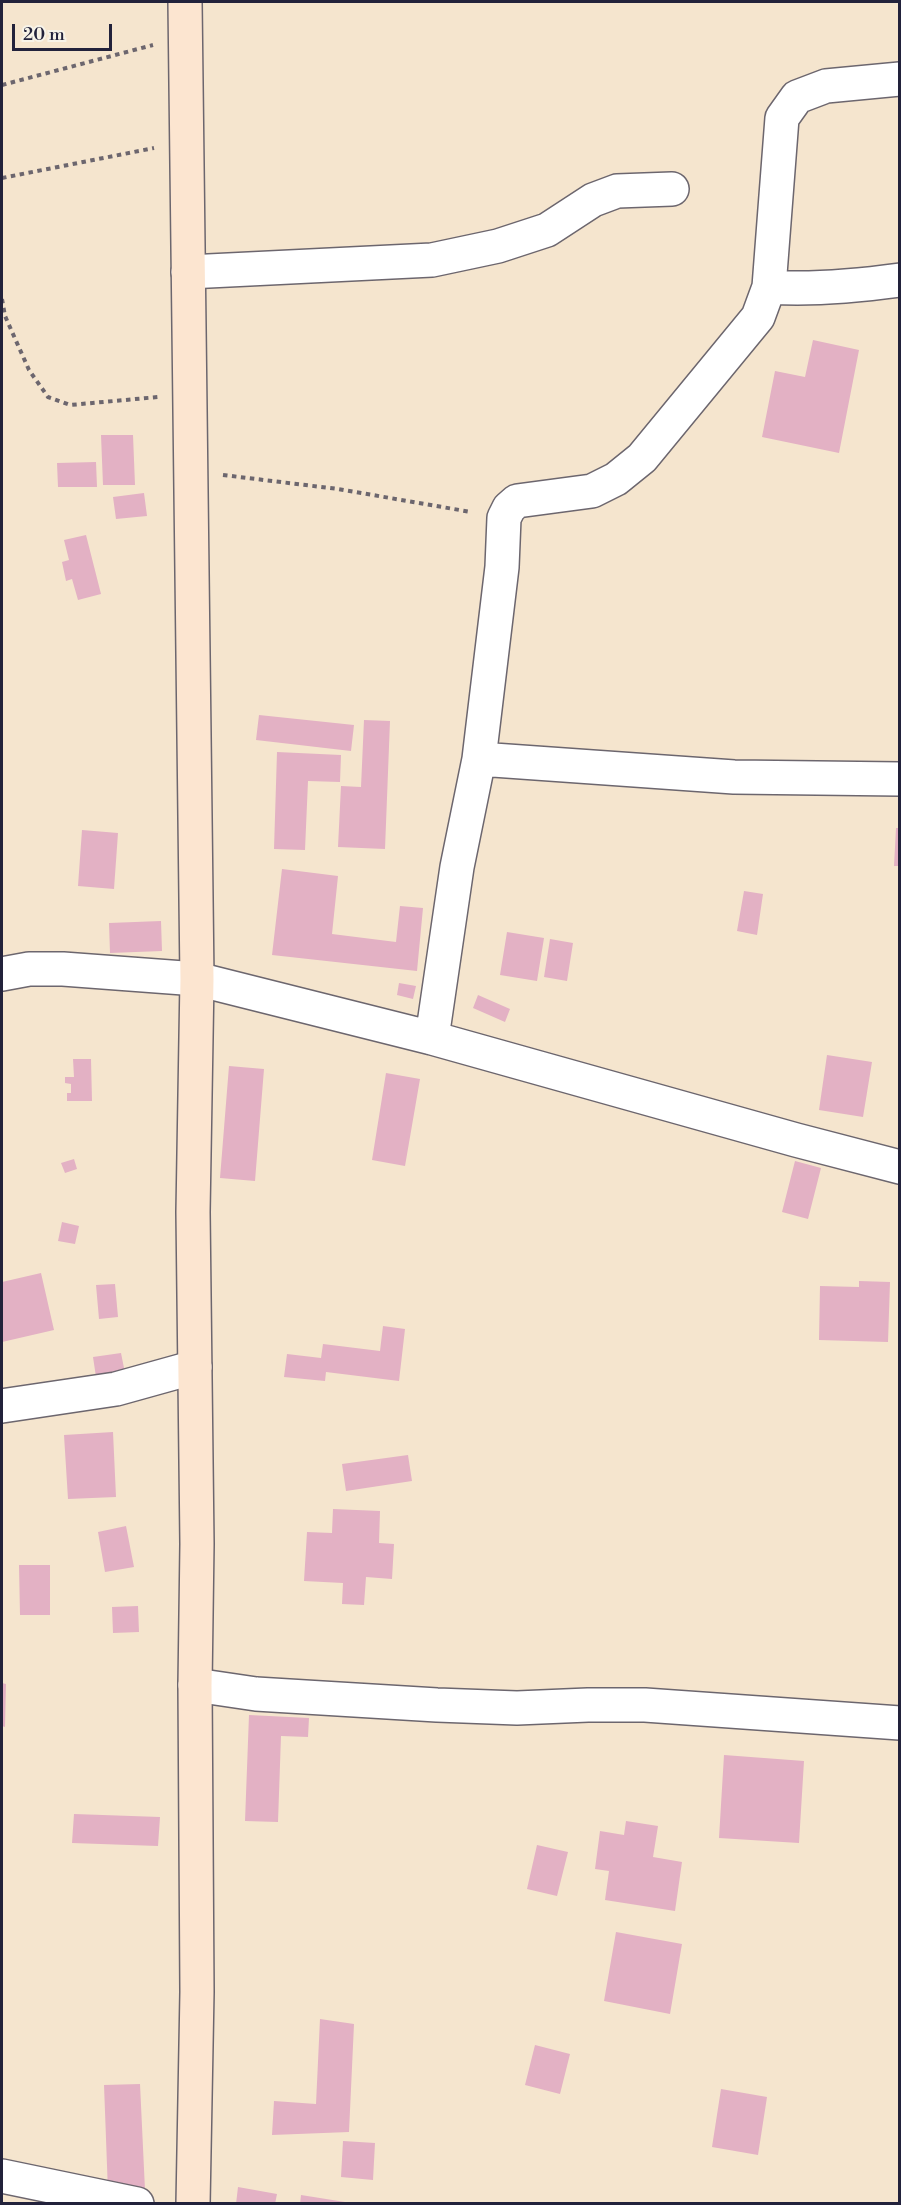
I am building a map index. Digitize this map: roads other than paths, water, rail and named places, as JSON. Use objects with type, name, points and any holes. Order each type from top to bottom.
[{"type":"street","points":[[185,2],[197,979],[193,1212],[197,1544],[195,1685],[197,1992],[193,2204]]},
{"type":"street","points":[[432,1038],[458,867],[480,759],[502,567],[504,518],[508,508],[518,501],[592,491],[604,486],[642,459],[758,317],[769,287],[782,118],[797,97],[826,86],[900,79]]},
{"type":"street","points":[[188,272],[432,260],[498,246],[547,230],[593,200],[617,191],[672,189]]},
{"type":"street","points":[[769,287],[833,288],[900,280]]},
{"type":"street","points":[[480,759],[734,777],[900,779]]},
{"type":"street","points":[[2,974],[28,969],[63,969],[197,979],[432,1038],[900,1167]]},
{"type":"street","points":[[2,1406],[116,1389],[195,1367]]},
{"type":"street","points":[[195,1685],[256,1694],[437,1705],[517,1708],[588,1704],[645,1705],[900,1723]]},
{"type":"street","points":[[2,2176],[137,2204]]}]
